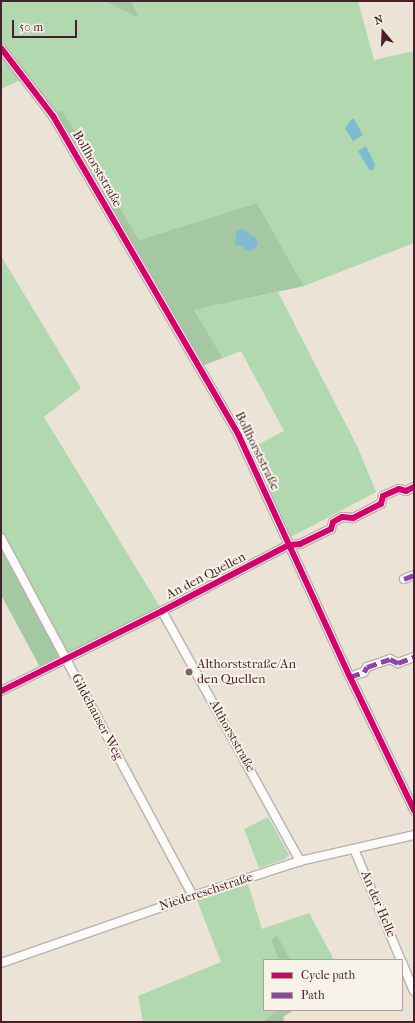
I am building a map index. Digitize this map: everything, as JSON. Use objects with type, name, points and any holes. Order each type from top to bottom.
[{"type":"street","name":"Bollhorststraße","points":[[1,48],[53,116],[239,436],[350,677],[414,810]]},
{"type":"street","name":"An den Quellen","points":[[1,691],[162,611],[289,545],[300,544],[331,529],[333,522],[342,517],[354,518],[360,515],[381,504],[383,496],[393,491],[398,489],[406,492],[414,488]]},
{"type":"street","name":"Gildehauser Weg","points":[[1,538],[193,896]]},
{"type":"street","points":[[404,579],[414,575]]},
{"type":"street","name":"Althorststraße","points":[[162,611],[300,861]]},
{"type":"street","points":[[350,677],[364,672],[367,667],[390,659],[398,663],[414,657]]},
{"type":"street","name":"Niedereschstraße","points":[[1,963],[193,896],[300,861],[414,835]]},
{"type":"street","name":"An der Helle","points":[[354,849],[401,959]]},
{"type":"street","name":"An der Helle","points":[[403,964],[414,991]]},
{"type":"green space","points":[[3,1],[105,1],[138,17],[131,1],[358,1],[374,60],[414,51],[414,243],[304,286],[257,203],[139,240],[62,110],[57,114],[1,41],[1,3]]},
{"type":"green space","points":[[105,1],[131,1],[139,18]]},
{"type":"green space","points":[[1,56],[21,80],[1,89]]},
{"type":"green space","points":[[62,110],[139,240],[257,203],[304,286],[194,310],[223,358],[204,365],[53,116]]},
{"type":"green space","points":[[1,256],[81,388],[44,417],[160,607],[67,654],[1,531]]},
{"type":"green space","points":[[278,292],[358,448],[376,492],[289,538],[249,449],[284,431],[241,351],[223,358],[194,310]]},
{"type":"green space","points":[[1,547],[60,656],[40,667],[1,595]]},
{"type":"green space","points":[[268,817],[289,855],[285,859],[259,868],[244,829]]},
{"type":"green space","points":[[248,884],[262,929],[309,913],[333,959],[290,959],[277,935],[271,940],[279,959],[263,959],[263,1011],[277,1011],[262,1022],[143,1022],[138,996],[221,962],[197,900]]},
{"type":"green space","points":[[277,935],[290,959],[279,959],[271,940]]},
{"type":"green space","points":[[277,1011],[292,1011],[283,1017],[285,1022],[262,1022]]},
{"type":"water","points":[[352,119],[354,119],[363,135],[353,141],[345,128]]},
{"type":"water","points":[[366,146],[375,164],[374,169],[370,171],[358,151]]},
{"type":"water","points":[[242,229],[255,237],[257,241],[258,244],[251,251],[244,250],[242,246],[235,245],[237,231]]},
{"type":"marked path","points":[[404,579],[414,575]]},
{"type":"marked path","points":[[350,677],[364,672],[367,667],[390,659],[398,663],[414,657]]},
{"type":"cycle path","points":[[1,48],[53,116],[239,436],[350,677],[414,810]]},
{"type":"cycle path","points":[[1,691],[162,611],[289,545],[300,544],[331,529],[333,522],[342,517],[353,518],[381,504],[383,496],[399,489],[406,491],[414,487]]},
{"type":"place","name":"Althorststraße/An den Quellen","points":[[189,672]]}]
